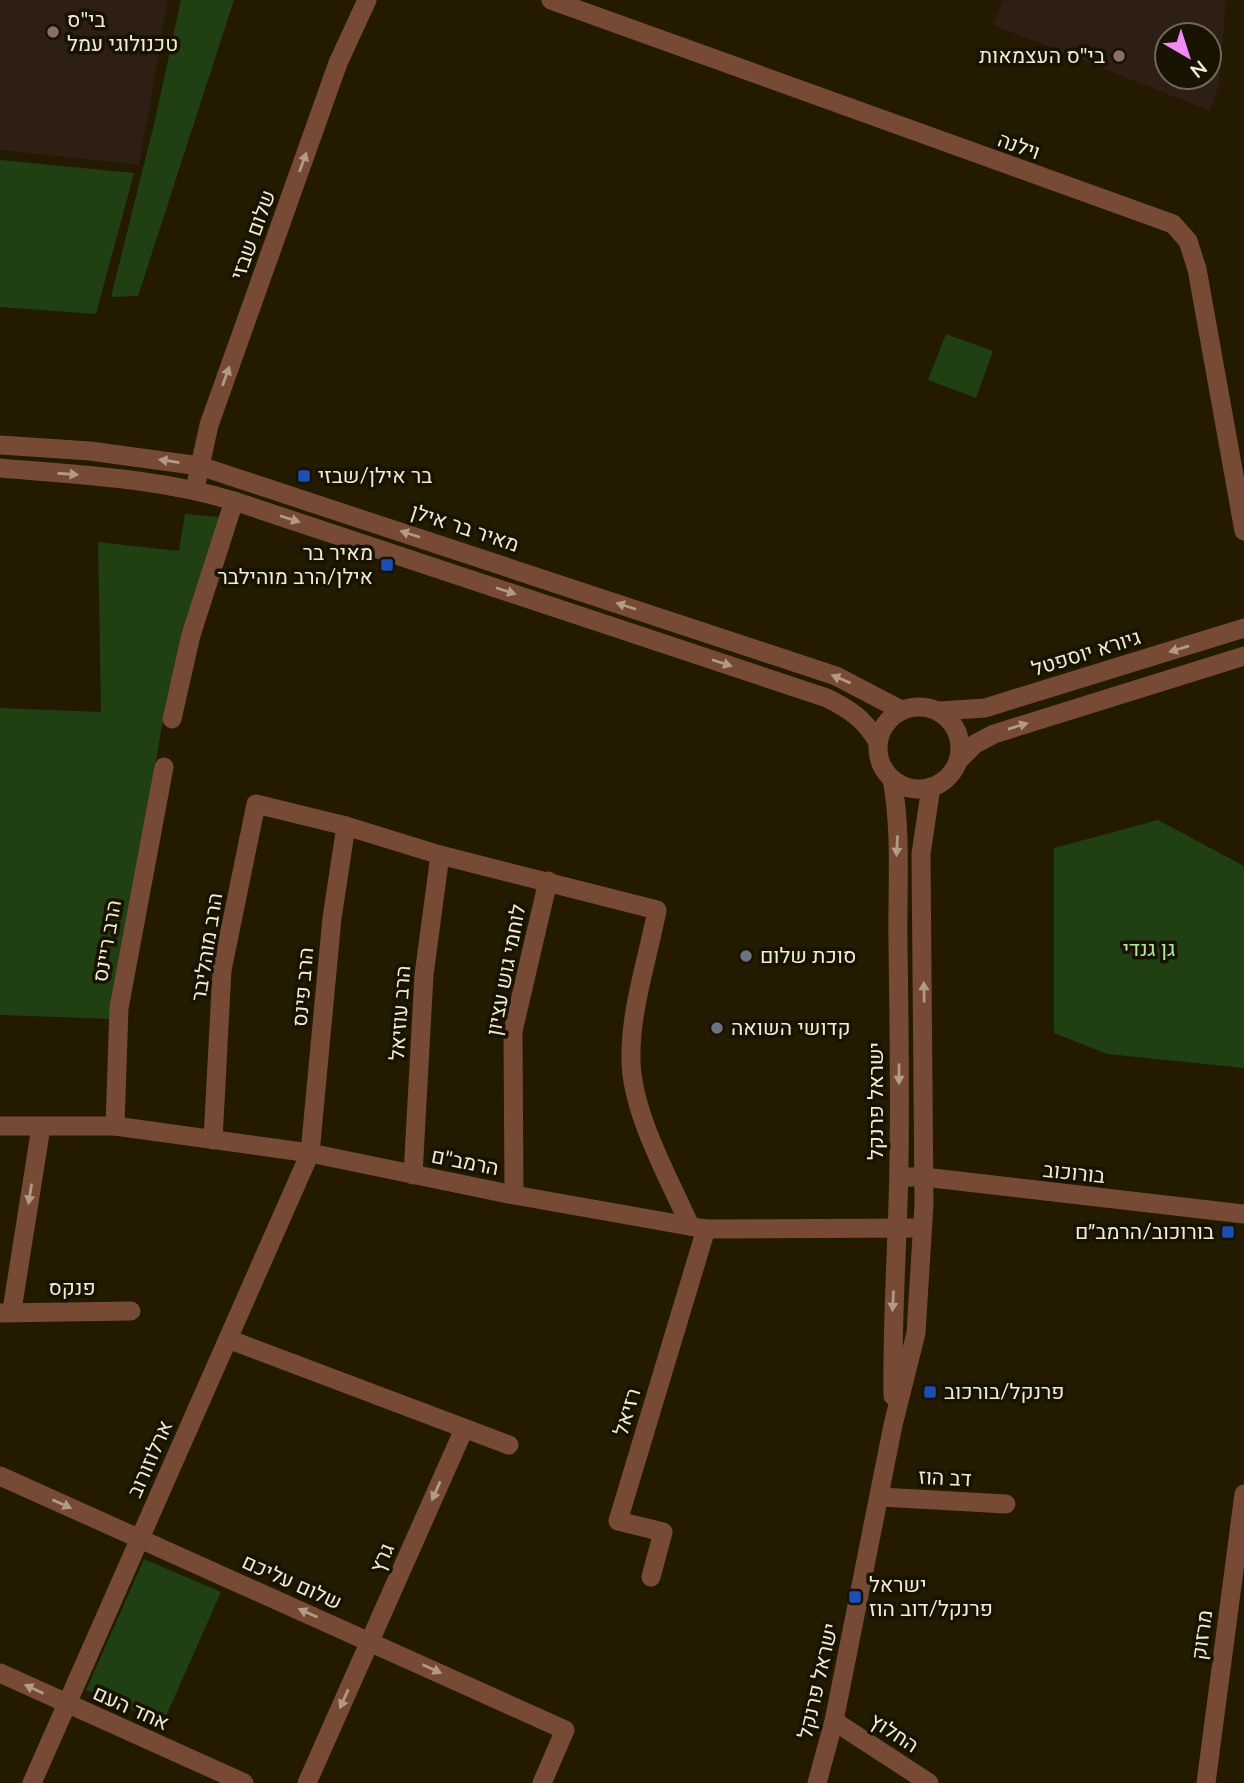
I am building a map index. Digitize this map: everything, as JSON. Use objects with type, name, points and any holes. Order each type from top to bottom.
[{"type":"street","name":"שלום שבזי","points":[[195,489],[209,425],[338,63],[367,0]]},
{"type":"street","name":"וילנה","points":[[551,0],[1173,224],[1188,241],[1197,269],[1244,531]]},
{"type":"street","name":"מאיר בר אילן","points":[[0,444],[90,451],[200,466],[836,676],[901,710]]},
{"type":"street","points":[[0,468],[88,475],[195,489],[827,698],[854,711],[867,724],[878,741],[883,768],[892,779],[904,786],[931,788],[944,781],[975,744],[994,734],[1244,656]]},
{"type":"street","points":[[172,719],[191,635],[234,501]]},
{"type":"street","name":"גיורא יוספטל","points":[[940,712],[985,708],[1244,628]]},
{"type":"street","points":[[878,741],[890,718],[901,710],[914,706],[940,712],[958,731],[960,759]]},
{"type":"street","name":"הרב ריינס","points":[[115,1126],[119,1008],[164,767]]},
{"type":"street","name":"ישראל פרנקל","points":[[892,779],[899,817],[896,853],[898,1177],[892,1312],[893,1425]]},
{"type":"street","name":"ישראל פרנקל","points":[[817,1783],[834,1721],[881,1497],[893,1425],[916,1333],[924,1177],[922,853],[931,788]]},
{"type":"street","name":"הרב מוהליבר","points":[[213,1140],[222,970],[256,804],[346,826]]},
{"type":"street","points":[[346,826],[440,855],[657,910],[633,1029],[631,1060],[642,1111],[698,1228]]},
{"type":"street","name":"הרב פינס","points":[[310,1153],[332,918],[346,826]]},
{"type":"street","name":"הרב עוזיאל","points":[[412,1175],[424,975],[440,855]]},
{"type":"street","name":"לוחמי גוש עציון","points":[[513,1195],[513,1031],[548,881]]},
{"type":"street","name":"הרמב\"ם","points":[[0,1126],[115,1126],[310,1153],[513,1195],[698,1228],[922,1228]]},
{"type":"street","name":"פנקס","points":[[41,1127],[6,1312],[131,1311]]},
{"type":"street","name":"ארלוזורוב","points":[[32,1783],[310,1153]]},
{"type":"street","name":"בורוכוב","points":[[898,1177],[924,1177],[1244,1214]]},
{"type":"street","name":"רזיאל","points":[[651,1577],[663,1532],[618,1521],[698,1228]]},
{"type":"street","points":[[228,1339],[509,1445]]},
{"type":"street","name":"גרץ","points":[[307,1783],[464,1429]]},
{"type":"street","name":"שלום עליכם","points":[[0,1476],[565,1730],[542,1783]]},
{"type":"street","name":"מרזוק","points":[[1206,1783],[1244,1494]]},
{"type":"street","name":"דב הוז","points":[[881,1497],[1006,1504]]},
{"type":"street","name":"אחד העם","points":[[0,1673],[244,1783]]},
{"type":"street","name":"החלוץ","points":[[834,1721],[929,1783]]},
{"type":"shaded area","points":[[0,0],[168,0],[139,165],[0,150]]},
{"type":"shaded area","name":"בי\"ס העצמאות","points":[[1003,0],[1226,0],[1223,36],[1223,21],[1153,21],[1153,88],[993,25]]},
{"type":"shaded area","name":"בי\"ס העצמאות","points":[[1160,91],[1217,91],[1210,111]]},
{"type":"green space","points":[[181,0],[234,0],[138,296],[111,297],[155,120]]},
{"type":"green space","points":[[0,160],[134,173],[96,314],[0,307]]},
{"type":"green space","points":[[946,334],[993,351],[976,398],[928,380]]},
{"type":"green space","points":[[185,514],[220,517],[167,696],[112,1019],[0,1015],[0,708],[101,712],[98,542],[179,551]]},
{"type":"green space","name":"גן גנדי","points":[[1158,820],[1244,866],[1244,1068],[1107,1054],[1054,1033],[1054,848]]},
{"type":"green space","points":[[144,1559],[221,1592],[163,1723],[86,1690]]},
{"type":"place","name":"בי\"ס טכנולוגי עמל","points":[[53,32]]},
{"type":"place","name":"בי\"ס העצמאות","points":[[1119,56]]},
{"type":"place","name":"בר אילן/שבזי","points":[[304,476]]},
{"type":"place","name":"מאיר בר אילן/הרב מוהילבר","points":[[387,565]]},
{"type":"place","name":"סוכת שלום","points":[[746,956]]},
{"type":"place","name":"קדושי השואה","points":[[717,1028]]},
{"type":"place","name":"בורוכוב/הרמב״ם","points":[[1228,1232]]},
{"type":"place","name":"פרנקל/בורכוב","points":[[930,1392]]},
{"type":"place","name":"ישראל פרנקל/דוב הוז","points":[[855,1597]]}]
